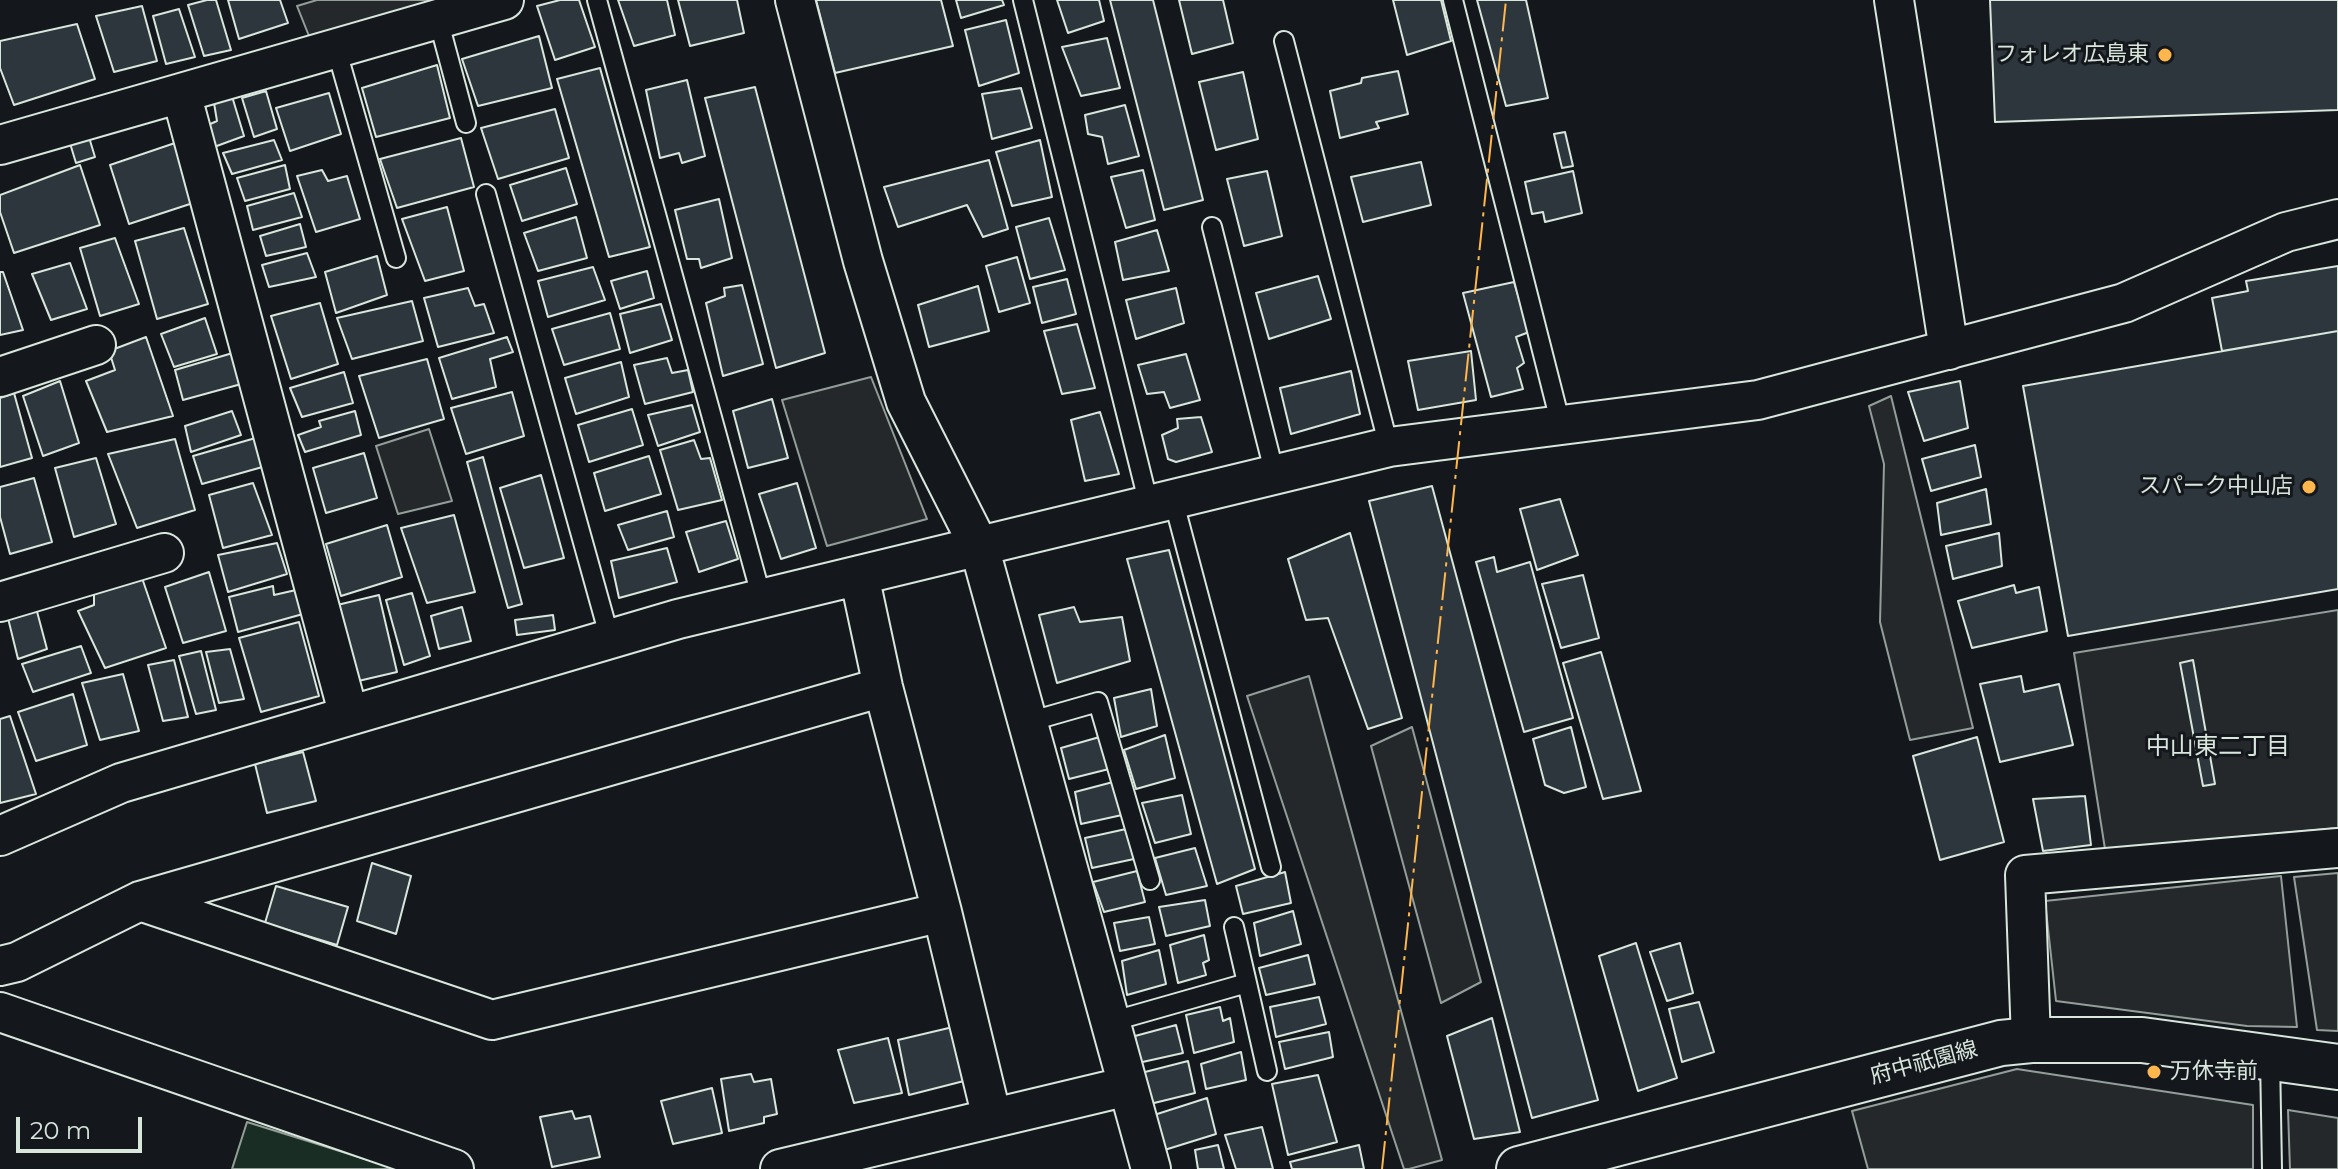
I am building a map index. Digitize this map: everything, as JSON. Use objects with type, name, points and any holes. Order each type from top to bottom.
[{"type":"main road","name":"府中祇園線","points":[[1519,1169],[2001,1043],[2142,1040],[2338,1067]]},
{"type":"street","points":[[0,145],[504,0]]},
{"type":"street","points":[[795,0],[863,261],[906,402],[979,546],[1151,1169]]},
{"type":"street","points":[[1894,0],[1949,350]]},
{"type":"street","points":[[181,93],[349,716]]},
{"type":"street","points":[[0,836],[121,783],[678,619],[1389,447],[1758,400],[2124,303],[2286,232],[2338,219]]},
{"type":"street","points":[[0,377],[96,345]]},
{"type":"street","points":[[0,602],[164,553]]},
{"type":"street","points":[[859,575],[883,687],[992,1118]]},
{"type":"street","points":[[0,966],[17,962],[140,901],[883,687]]},
{"type":"street","points":[[2031,1040],[2025,875],[2338,848]]},
{"type":"street","points":[[140,901],[492,1020],[942,912]]},
{"type":"street","points":[[0,1012],[454,1169]]},
{"type":"street","points":[[780,1169],[1128,1086]]},
{"type":"lane","points":[[597,0],[762,599]]},
{"type":"lane","points":[[1023,0],[1161,502],[1271,867]]},
{"type":"lane","points":[[1453,0],[1561,425]]},
{"type":"lane","points":[[438,19],[466,123]]},
{"type":"lane","points":[[1284,41],[1389,447]]},
{"type":"lane","points":[[336,48],[396,258]]},
{"type":"lane","points":[[486,194],[610,639]]},
{"type":"lane","points":[[1212,227],[1275,475]]},
{"type":"lane","points":[[1028,722],[1098,702],[1150,880]]},
{"type":"lane","points":[[1234,927],[1267,1071]]},
{"type":"lane","points":[[1110,1022],[1247,983]]},
{"type":"lane","points":[[2270,1057],[2272,1169]]},
{"type":"green space","points":[[247,1122],[397,1169],[232,1169]]},
{"type":"shaded area","points":[[317,0],[438,0],[309,36],[297,6]]},
{"type":"shaded area","points":[[871,377],[927,519],[827,546],[782,400]]},
{"type":"shaded area","points":[[1891,396],[1973,728],[1910,740],[1880,622],[1884,464],[1869,406]]},
{"type":"shaded area","points":[[429,429],[452,501],[398,514],[376,446]]},
{"type":"shaded area","points":[[2338,610],[2338,828],[2105,849],[2074,653]]},
{"type":"shaded area","points":[[1309,676],[1442,1160],[1409,1169],[1404,1169],[1247,696]]},
{"type":"shaded area","points":[[1412,727],[1481,982],[1441,1003],[1371,746]]},
{"type":"shaded area","points":[[2338,873],[2338,1031],[2317,1030],[2294,877]]},
{"type":"shaded area","points":[[2281,876],[2297,1027],[2247,1026],[2056,1001],[2045,901]]},
{"type":"shaded area","points":[[2017,1069],[2253,1105],[2253,1169],[1868,1169],[1852,1111]]},
{"type":"shaded area","points":[[2288,1110],[2338,1118],[2338,1169],[2290,1169]]},
{"type":"building","points":[[216,0],[231,50],[204,56],[188,5]]},
{"type":"building","points":[[228,0],[280,0],[288,23],[239,39]]},
{"type":"building","points":[[560,0],[579,0],[595,47],[555,60],[537,6]]},
{"type":"building","points":[[618,0],[667,0],[675,35],[634,46]]},
{"type":"building","points":[[678,0],[737,0],[744,33],[690,46]]},
{"type":"building","points":[[816,0],[941,0],[953,46],[835,73]]},
{"type":"building","points":[[956,0],[1002,0],[1004,5],[961,18]]},
{"type":"building","points":[[1057,0],[1099,0],[1104,21],[1068,33]]},
{"type":"building","points":[[1110,0],[1153,0],[1203,200],[1164,210]]},
{"type":"building","points":[[1179,0],[1223,0],[1233,43],[1192,54]]},
{"type":"building","points":[[1393,0],[1441,0],[1451,41],[1407,55]]},
{"type":"building","points":[[1477,0],[1526,0],[1548,98],[1506,106]]},
{"type":"building","name":"フォレオ広島東","points":[[1990,0],[2338,0],[2338,110],[1995,122]]},
{"type":"building","points":[[142,6],[157,61],[114,72],[96,16]]},
{"type":"building","points":[[179,9],[195,57],[166,64],[153,16]]},
{"type":"building","points":[[1006,20],[1019,73],[979,86],[965,30]]},
{"type":"building","points":[[77,24],[95,79],[14,105],[0,68],[0,41]]},
{"type":"building","points":[[539,36],[552,88],[478,106],[462,59]]},
{"type":"building","points":[[1107,38],[1120,88],[1081,96],[1062,47]]},
{"type":"building","points":[[437,65],[450,118],[376,137],[362,88]]},
{"type":"building","points":[[600,68],[650,247],[609,257],[557,79]]},
{"type":"building","points":[[1398,71],[1408,114],[1376,122],[1379,128],[1340,138],[1330,91],[1361,83],[1362,78]]},
{"type":"building","points":[[1243,72],[1258,139],[1216,150],[1199,82]]},
{"type":"building","points":[[687,80],[705,156],[682,163],[679,153],[660,158],[646,90]]},
{"type":"building","points":[[755,87],[825,353],[776,368],[705,98]]},
{"type":"building","points":[[1021,88],[1032,128],[992,139],[982,94]]},
{"type":"building","points":[[266,91],[277,129],[254,137],[242,98]]},
{"type":"building","points":[[231,93],[244,136],[214,147],[208,125],[217,121],[213,97]]},
{"type":"building","points":[[329,93],[341,134],[290,151],[276,108]]},
{"type":"building","points":[[1125,105],[1139,156],[1108,164],[1102,137],[1088,134],[1085,115]]},
{"type":"building","points":[[555,109],[569,158],[498,179],[481,128]]},
{"type":"building","points":[[1565,132],[1573,166],[1562,168],[1554,134]]},
{"type":"building","points":[[88,134],[95,157],[76,163],[69,140]]},
{"type":"building","points":[[461,138],[474,187],[397,208],[380,159]]},
{"type":"building","points":[[274,140],[282,160],[232,174],[223,153]]},
{"type":"building","points":[[1040,140],[1052,197],[1012,206],[996,152]]},
{"type":"building","points":[[175,143],[193,203],[129,224],[110,165]]},
{"type":"building","points":[[989,160],[1008,229],[983,237],[967,205],[898,227],[884,187]]},
{"type":"building","points":[[1421,162],[1431,205],[1363,222],[1351,177]]},
{"type":"building","points":[[80,165],[100,225],[14,253],[0,212],[0,195]]},
{"type":"building","points":[[285,165],[290,189],[245,201],[237,178]]},
{"type":"building","points":[[566,168],[577,204],[522,221],[510,185]]},
{"type":"building","points":[[322,170],[328,181],[347,176],[360,219],[316,232],[297,176]]},
{"type":"building","points":[[1143,170],[1155,220],[1126,228],[1111,177]]},
{"type":"building","points":[[1267,171],[1282,236],[1244,246],[1227,179]]},
{"type":"building","points":[[1573,171],[1582,213],[1545,222],[1543,212],[1532,214],[1525,182]]},
{"type":"building","points":[[294,193],[302,217],[253,230],[247,206]]},
{"type":"building","points":[[719,199],[732,258],[701,268],[699,259],[687,259],[675,210]]},
{"type":"building","points":[[447,207],[464,271],[425,281],[402,219]]},
{"type":"building","points":[[576,217],[587,258],[538,271],[524,233]]},
{"type":"building","points":[[1049,218],[1065,270],[1030,279],[1016,227]]},
{"type":"building","points":[[300,224],[306,247],[266,256],[260,236]]},
{"type":"building","points":[[184,228],[208,304],[157,319],[135,241]]},
{"type":"building","points":[[1157,230],[1169,271],[1123,280],[1115,242]]},
{"type":"building","points":[[115,238],[139,304],[100,316],[80,248]]},
{"type":"building","points":[[307,253],[316,277],[269,287],[262,265]]},
{"type":"building","points":[[377,256],[387,295],[336,313],[325,272]]},
{"type":"building","points":[[1017,257],[1030,303],[999,312],[986,266]]},
{"type":"building","points":[[70,263],[87,309],[51,320],[32,274]]},
{"type":"building","points":[[2338,266],[2338,331],[2222,351],[2212,298],[2248,291],[2246,281]]},
{"type":"building","points":[[593,267],[605,300],[548,317],[538,281]]},
{"type":"building","points":[[647,271],[654,298],[620,309],[611,281]]},
{"type":"building","points":[[0,272],[3,272],[23,330],[0,335]]},
{"type":"building","points":[[1318,276],[1331,319],[1269,339],[1256,293]]},
{"type":"building","points":[[1067,279],[1076,314],[1042,323],[1033,287]]},
{"type":"building","points":[[1514,282],[1529,332],[1516,337],[1524,363],[1517,368],[1523,389],[1491,397],[1463,293]]},
{"type":"building","points":[[742,285],[763,364],[723,376],[706,303],[725,296],[724,288]]},
{"type":"building","points":[[978,286],[989,331],[929,347],[918,305]]},
{"type":"building","points":[[468,288],[475,306],[484,304],[494,333],[438,347],[424,298]]},
{"type":"building","points":[[1176,288],[1184,323],[1136,339],[1126,300]]},
{"type":"building","points":[[412,301],[423,341],[352,359],[337,318]]},
{"type":"building","points":[[320,303],[338,364],[291,379],[271,316]]},
{"type":"building","points":[[661,304],[672,340],[630,353],[620,314]]},
{"type":"building","points":[[610,313],[620,349],[564,365],[552,329]]},
{"type":"building","points":[[205,318],[217,354],[174,367],[161,334]]},
{"type":"building","points":[[1077,324],[1095,388],[1062,394],[1044,331]]},
{"type":"building","points":[[2338,331],[2338,589],[2068,636],[2023,386]]},
{"type":"building","points":[[146,337],[173,416],[107,432],[86,381],[115,370],[109,351]]},
{"type":"building","points":[[507,337],[513,352],[490,359],[496,387],[452,399],[439,358]]},
{"type":"building","points":[[1471,351],[1476,400],[1418,410],[1408,361]]},
{"type":"building","points":[[236,352],[245,383],[183,400],[175,370]]},
{"type":"building","points":[[1186,354],[1200,400],[1170,408],[1164,392],[1147,394],[1138,365]]},
{"type":"building","points":[[667,358],[672,373],[688,370],[693,392],[645,404],[634,365]]},
{"type":"building","points":[[427,359],[444,419],[379,438],[359,376]]},
{"type":"building","points":[[621,362],[629,397],[576,414],[565,378]]},
{"type":"building","points":[[1351,371],[1360,414],[1291,434],[1280,388]]},
{"type":"building","points":[[344,372],[353,403],[302,417],[290,388]]},
{"type":"building","points":[[60,381],[79,443],[43,456],[23,396]]},
{"type":"building","points":[[1960,381],[1968,428],[1924,441],[1908,392]]},
{"type":"building","points":[[512,392],[524,436],[466,454],[451,408]]},
{"type":"building","points":[[14,393],[32,458],[0,467],[0,398]]},
{"type":"building","points":[[772,399],[788,458],[748,468],[733,411]]},
{"type":"building","points":[[692,405],[700,432],[658,446],[648,415]]},
{"type":"building","points":[[632,409],[643,445],[589,462],[578,425]]},
{"type":"building","points":[[232,411],[241,435],[191,452],[185,426]]},
{"type":"building","points":[[355,411],[361,435],[305,452],[298,435],[321,427],[319,421]]},
{"type":"building","points":[[1100,412],[1119,474],[1085,481],[1071,420]]},
{"type":"building","points":[[1201,417],[1212,452],[1176,462],[1168,459],[1162,435],[1178,428],[1177,419]]},
{"type":"building","points":[[259,437],[266,466],[202,484],[193,456]]},
{"type":"building","points":[[175,439],[195,510],[137,528],[108,454]]},
{"type":"building","points":[[694,440],[701,459],[710,458],[722,500],[678,510],[660,450]]},
{"type":"building","points":[[1975,445],[1981,477],[1931,491],[1922,459]]},
{"type":"building","points":[[364,453],[377,498],[326,513],[313,468]]},
{"type":"building","points":[[649,456],[661,494],[605,511],[594,473]]},
{"type":"building","points":[[483,457],[522,604],[508,608],[467,462]]},
{"type":"building","points":[[96,458],[116,524],[74,537],[55,468]]},
{"type":"building","points":[[541,475],[564,558],[524,568],[500,488]]},
{"type":"building","points":[[34,478],[52,542],[10,554],[0,517],[0,487]]},
{"type":"building","points":[[253,483],[272,535],[223,548],[209,495]]},
{"type":"building","points":[[797,483],[816,548],[781,559],[759,494]]},
{"type":"building","points":[[1432,486],[1598,1100],[1532,1118],[1369,501]]},
{"type":"building","points":[[1986,489],[1991,524],[1941,535],[1937,503]]},
{"type":"building","points":[[1560,499],[1578,555],[1537,570],[1520,509]]},
{"type":"building","points":[[667,511],[674,537],[628,550],[618,525]]},
{"type":"building","points":[[454,515],[475,592],[427,603],[401,528]]},
{"type":"building","points":[[726,521],[738,559],[699,572],[686,532]]},
{"type":"building","points":[[387,525],[402,577],[341,596],[326,544]]},
{"type":"building","points":[[1350,533],[1402,718],[1368,729],[1328,618],[1306,620],[1288,559]]},
{"type":"building","points":[[1999,533],[2002,566],[1953,579],[1946,546]]},
{"type":"building","points":[[277,543],[287,574],[228,592],[218,555]]},
{"type":"building","points":[[667,548],[677,582],[619,598],[611,561]]},
{"type":"building","points":[[1169,550],[1255,869],[1217,884],[1127,559]]},
{"type":"building","points":[[1494,557],[1497,572],[1530,562],[1573,718],[1524,732],[1476,562]]},
{"type":"building","points":[[209,572],[226,631],[183,643],[165,587]]},
{"type":"building","points":[[141,575],[166,648],[105,668],[78,611],[94,605],[94,587]]},
{"type":"building","points":[[1583,575],[1599,638],[1561,648],[1542,584]]},
{"type":"building","points":[[2014,585],[2016,593],[2039,587],[2047,631],[1972,648],[1958,601]]},
{"type":"building","points":[[273,586],[274,595],[296,590],[303,614],[238,632],[229,597]]},
{"type":"building","points":[[412,593],[430,656],[404,665],[386,600]]},
{"type":"building","points":[[379,595],[397,672],[354,682],[333,606]]},
{"type":"building","points":[[35,604],[47,649],[18,659],[6,610]]},
{"type":"building","points":[[462,607],[471,641],[439,649],[431,616]]},
{"type":"building","points":[[1074,607],[1080,622],[1122,617],[1130,661],[1057,683],[1039,615]]},
{"type":"building","points":[[553,615],[555,630],[517,635],[515,620]]},
{"type":"building","points":[[299,622],[319,696],[261,712],[239,638]]},
{"type":"building","points":[[81,646],[91,673],[33,692],[22,664]]},
{"type":"building","points":[[230,649],[244,699],[219,703],[206,652]]},
{"type":"building","points":[[201,651],[216,710],[196,714],[179,656]]},
{"type":"building","points":[[1601,652],[1641,791],[1603,799],[1563,663]]},
{"type":"building","points":[[174,660],[188,717],[163,721],[148,665]]},
{"type":"building","points":[[2193,660],[2215,784],[2203,786],[2180,663]]},
{"type":"building","points":[[123,674],[139,731],[100,740],[82,683]]},
{"type":"building","points":[[2021,676],[2024,692],[2059,684],[2073,745],[2000,762],[1980,684]]},
{"type":"building","points":[[1151,689],[1157,726],[1121,737],[1114,698]]},
{"type":"building","points":[[73,694],[87,745],[36,761],[18,712]]},
{"type":"building","points":[[10,716],[36,794],[0,803],[0,719]]},
{"type":"building","points":[[1571,727],[1586,787],[1564,793],[1545,785],[1533,739]]},
{"type":"building","points":[[1165,735],[1175,778],[1136,789],[1124,750]]},
{"type":"building","points":[[1103,736],[1109,769],[1069,779],[1061,748]]},
{"type":"building","points":[[1977,737],[2004,842],[1940,860],[1913,756]]},
{"type":"building","points":[[303,752],[316,801],[267,813],[255,764]]},
{"type":"building","points":[[1113,782],[1122,815],[1081,824],[1075,792]]},
{"type":"building","points":[[1182,795],[1191,834],[1155,843],[1142,803]]},
{"type":"building","points":[[2085,796],[2091,845],[2043,851],[2033,799]]},
{"type":"building","points":[[1126,829],[1134,859],[1092,868],[1085,838]]},
{"type":"building","points":[[1195,848],[1207,886],[1166,895],[1155,858]]},
{"type":"building","points":[[372,863],[411,876],[396,934],[357,921]]},
{"type":"building","points":[[1137,871],[1145,902],[1104,912],[1093,882]]},
{"type":"building","points":[[1285,872],[1291,903],[1243,914],[1236,886]]},
{"type":"building","points":[[276,886],[348,907],[337,945],[265,923]]},
{"type":"building","points":[[1205,900],[1210,926],[1166,936],[1159,907]]},
{"type":"building","points":[[1293,911],[1301,944],[1260,956],[1254,923]]},
{"type":"building","points":[[1149,917],[1155,944],[1120,951],[1114,923]]},
{"type":"building","points":[[1204,935],[1209,960],[1203,963],[1206,975],[1178,983],[1170,945]]},
{"type":"building","points":[[1636,943],[1677,1078],[1638,1091],[1599,956]]},
{"type":"building","points":[[1680,943],[1693,993],[1667,1001],[1650,952]]},
{"type":"building","points":[[1159,950],[1166,984],[1127,995],[1122,961]]},
{"type":"building","points":[[1308,955],[1315,984],[1266,995],[1259,968]]},
{"type":"building","points":[[1319,997],[1326,1024],[1276,1037],[1270,1007]]},
{"type":"building","points":[[1699,1002],[1714,1052],[1682,1062],[1669,1009]]},
{"type":"building","points":[[1220,1007],[1223,1021],[1230,1018],[1234,1042],[1194,1053],[1186,1015]]},
{"type":"building","points":[[1492,1018],[1520,1132],[1474,1139],[1447,1036]]},
{"type":"building","points":[[1176,1025],[1183,1053],[1138,1063],[1135,1036]]},
{"type":"building","points":[[953,1027],[964,1081],[909,1095],[898,1040]]},
{"type":"building","points":[[1329,1032],[1333,1057],[1285,1069],[1279,1042]]},
{"type":"building","points":[[888,1038],[902,1093],[854,1103],[838,1050]]},
{"type":"building","points":[[1241,1052],[1246,1080],[1206,1089],[1201,1064]]},
{"type":"building","points":[[1188,1061],[1195,1093],[1150,1104],[1141,1073]]},
{"type":"building","points":[[751,1074],[754,1082],[771,1079],[777,1114],[764,1117],[764,1123],[729,1131],[721,1079]]},
{"type":"building","points":[[1318,1075],[1337,1142],[1288,1155],[1272,1084]]},
{"type":"building","points":[[712,1088],[722,1133],[673,1144],[661,1101]]},
{"type":"building","points":[[1207,1098],[1216,1134],[1158,1152],[1151,1116]]},
{"type":"building","points":[[572,1111],[575,1119],[590,1116],[600,1157],[552,1167],[540,1117]]},
{"type":"building","points":[[1262,1127],[1273,1169],[1236,1169],[1225,1135]]},
{"type":"building","points":[[1218,1145],[1224,1169],[1198,1169],[1195,1150]]},
{"type":"building","points":[[1359,1145],[1364,1169],[1292,1169],[1290,1162]]},
{"type":"power","points":[[1382,1169],[1506,0]]},
{"type":"place","name":"フォレオ広島東","points":[[2165,55]]},
{"type":"place","name":"スパーク中山店","points":[[2309,487]]},
{"type":"place","name":"万休寺前","points":[[2154,1072]]},
{"type":"district","name":"中山東二丁目","points":[[2218,747]]}]
